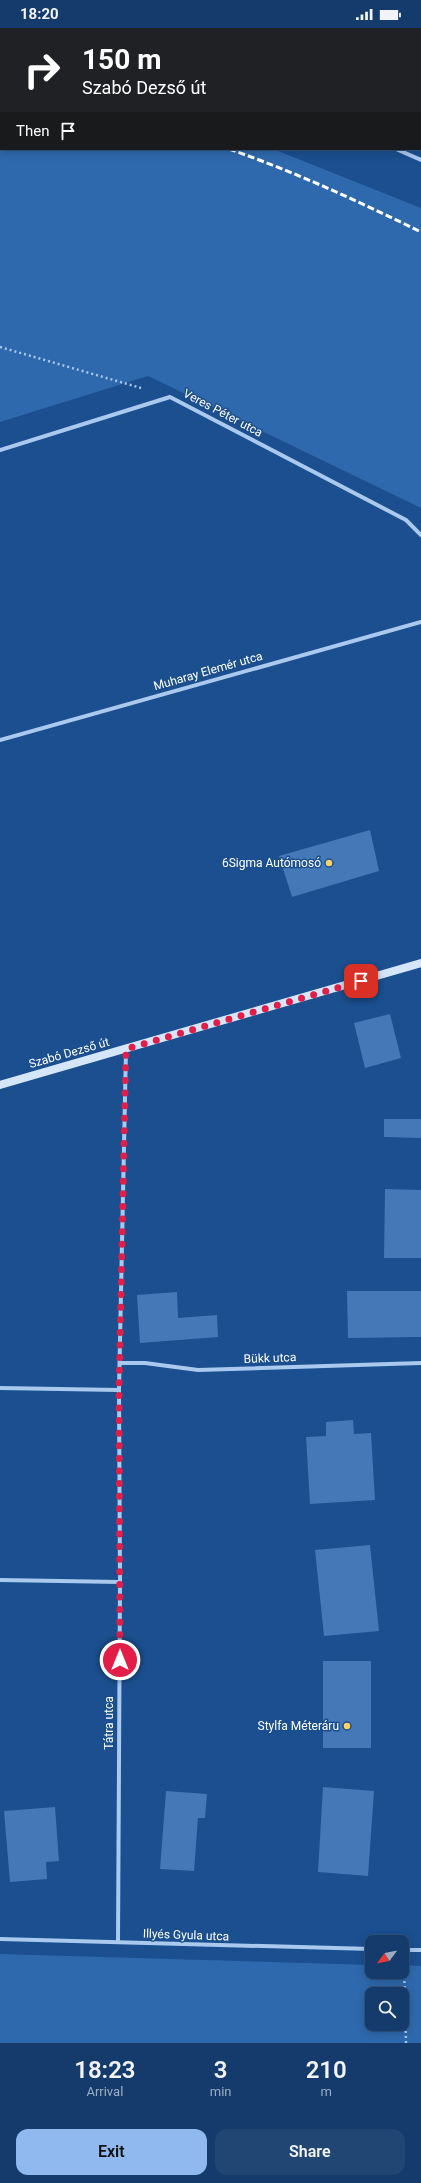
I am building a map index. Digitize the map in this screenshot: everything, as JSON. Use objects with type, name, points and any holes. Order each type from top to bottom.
[{"type":"main road","name":"Szabó Dezső út","points":[[0,1085],[421,963]]},
{"type":"street","points":[[398,150],[421,160]]},
{"type":"street","name":"Veres Péter utca","points":[[0,450],[170,397],[406,520],[421,535]]},
{"type":"street","name":"Muharay Elemér utca","points":[[0,740],[421,622]]},
{"type":"street","name":"Tátra utca","points":[[118,1942],[120,1582],[119,1390],[121,1363],[126,1049]]},
{"type":"street","name":"Bükk utca","points":[[121,1363],[145,1363],[198,1370],[421,1363]]},
{"type":"street","points":[[0,1388],[119,1390]]},
{"type":"street","points":[[0,1580],[120,1582]]},
{"type":"street","name":"Illyés Gyula utca","points":[[0,1939],[365,1949]]},
{"type":"street","points":[[409,1950],[421,1950]]},
{"type":"path","points":[[0,347],[170,397]]},
{"type":"path","points":[[404,1979],[406,2043]]},
{"type":"shaded area","points":[[0,150],[276,150],[421,208],[421,508],[148,376],[0,422]]},
{"type":"shaded area","points":[[0,1954],[365,1965],[365,1979],[409,1979],[409,1965],[421,1966],[421,2043],[0,2043]]},
{"type":"building","name":"6Sigma Autómosó","points":[[370,830],[379,871],[292,897],[279,856]]},
{"type":"building","points":[[390,1014],[401,1058],[365,1068],[354,1023]]},
{"type":"building","points":[[384,1119],[421,1119],[421,1138],[384,1137]]},
{"type":"building","points":[[385,1189],[421,1190],[421,1258],[384,1258]]},
{"type":"building","points":[[347,1291],[421,1291],[421,1337],[348,1338]]},
{"type":"building","points":[[177,1292],[178,1318],[217,1315],[218,1337],[140,1343],[137,1295]]},
{"type":"building","points":[[353,1420],[354,1434],[371,1433],[375,1500],[310,1504],[306,1437],[326,1436],[326,1422]]},
{"type":"building","points":[[370,1545],[379,1631],[324,1636],[315,1550]]},
{"type":"building","points":[[323,1661],[371,1661],[371,1748],[323,1748]]},
{"type":"building","points":[[323,1787],[374,1791],[368,1876],[318,1872]]},
{"type":"building","points":[[166,1791],[207,1794],[205,1818],[198,1818],[194,1871],[160,1869]]},
{"type":"building","points":[[55,1807],[59,1861],[46,1862],[47,1879],[10,1882],[4,1811]]},
{"type":"railway","points":[[232,150],[278,167],[374,209],[421,232]]},
{"type":"place","name":"6Sigma Autómosó","points":[[329,863]]},
{"type":"place","name":"Stylfa Méteráru","points":[[347,1726]]},
{"type":"route","points":[[120,1660],[119,1390],[121,1363],[126,1049],[361,981]]}]
